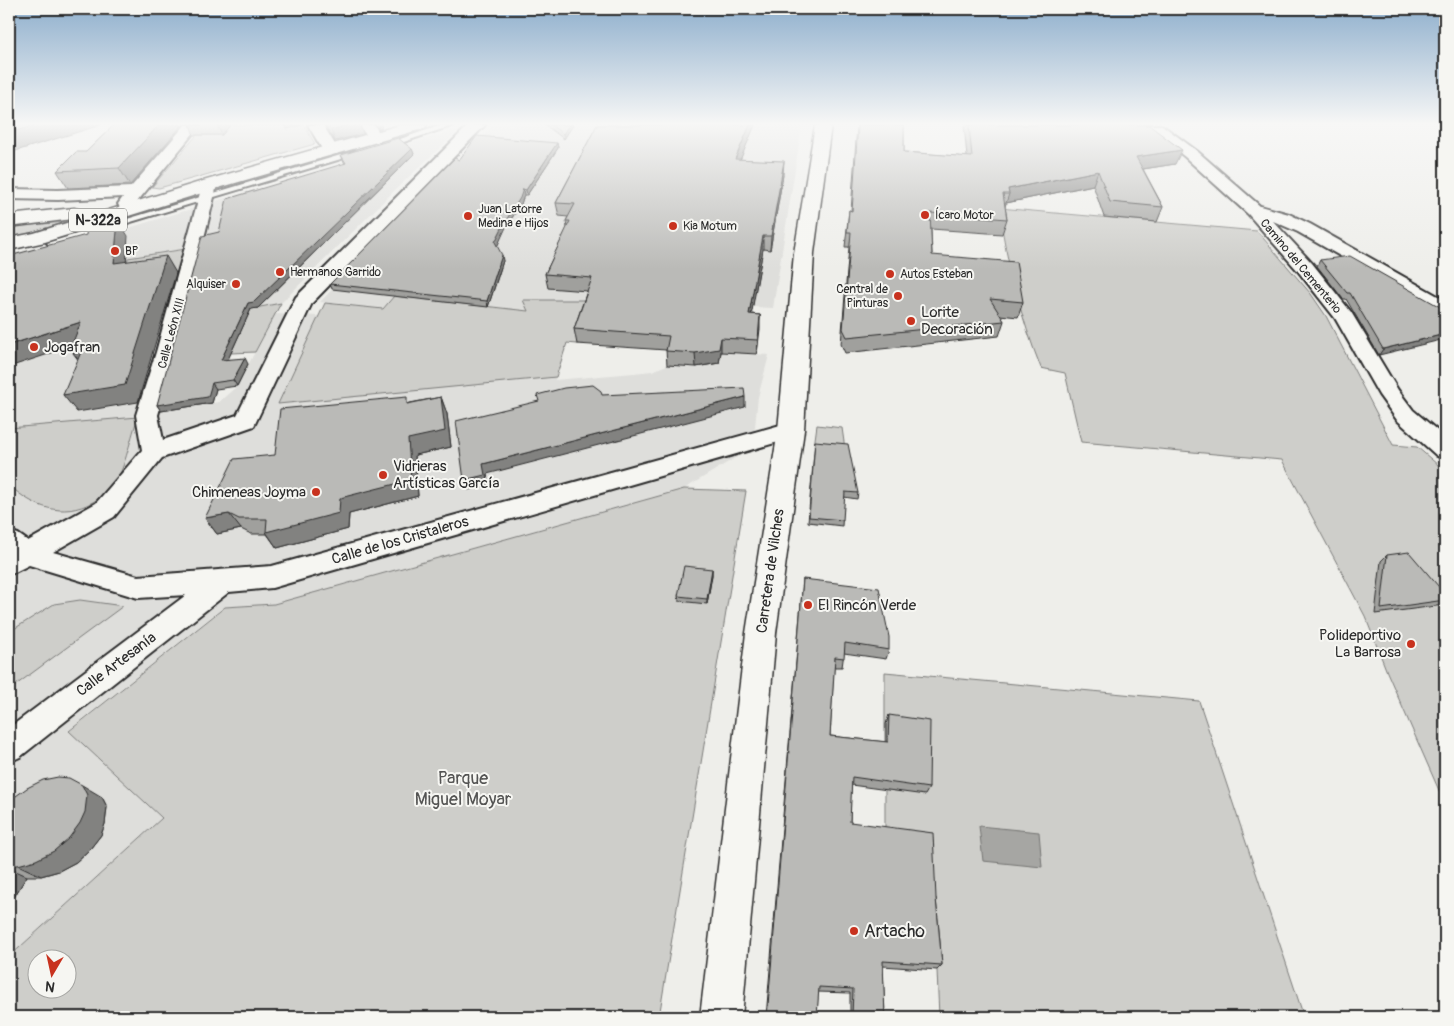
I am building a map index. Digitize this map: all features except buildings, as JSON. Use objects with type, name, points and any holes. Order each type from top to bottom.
[{"type":"main road","name":"N-322a","points":[[10,244],[57,233],[260,173]]},
{"type":"main road","name":"Carretera de Vilches","points":[[721,1017],[761,633],[790,430],[804,253],[816,173]]},
{"type":"main road","name":"N-322a","points":[[9,221],[72,214],[130,198],[205,190]]},
{"type":"main road","points":[[10,244],[106,213],[130,198]]},
{"type":"street","points":[[9,194],[130,198],[152,173]]},
{"type":"street","points":[[15,553],[105,510],[154,452],[246,420],[303,301],[430,173]]},
{"type":"street","name":"Camino del Cementerio","points":[[1213,173],[1254,210],[1310,273],[1344,316],[1390,395],[1406,415],[1445,450]]},
{"type":"street","name":"Calle León XIII","points":[[154,452],[147,415],[166,352],[205,190]]},
{"type":"street","points":[[1254,210],[1283,218],[1304,228],[1445,308]]},
{"type":"street","name":"Calle de los Cristaleros","points":[[15,553],[138,587],[272,577],[790,430]]},
{"type":"street","name":"Calle Artesanía","points":[[9,747],[223,582]]},
{"type":"lane","points":[[50,244],[205,190],[262,173]]},
{"type":"shaded area","points":[[310,173],[413,173],[281,303],[248,309],[203,242],[212,202]]},
{"type":"shaded area","points":[[461,173],[794,173],[773,308],[524,301],[529,311],[394,296],[383,309],[320,302],[370,251],[505,264],[497,248],[498,245]]},
{"type":"shaded area","points":[[198,207],[157,411],[219,402],[237,386],[275,314],[319,316],[577,344],[567,343],[555,380],[652,371],[667,365],[696,367],[719,363],[721,352],[769,355],[758,397],[753,447],[684,489],[274,604],[224,607],[69,730],[162,818],[9,957],[9,255],[40,246],[49,252]]},
{"type":"shaded area","points":[[979,826],[1039,832],[1042,867],[983,861]]},
{"type":"green space","points":[[164,173],[213,173],[159,188],[152,187]]},
{"type":"green space","points":[[999,208],[1257,231],[1311,294],[1326,316],[1393,445],[1417,447],[1445,471],[1445,804],[1387,672],[1365,616],[1282,460],[1081,442],[1065,373],[1041,368],[1034,349],[1010,269]]},
{"type":"green space","points":[[66,222],[9,239],[9,227]]},
{"type":"green space","points":[[186,249],[180,272],[125,280],[128,258]]},
{"type":"green space","points":[[394,296],[528,311],[523,300],[590,300],[577,344],[567,343],[556,377],[278,404],[325,303],[383,309]]},
{"type":"green space","points":[[281,303],[255,352],[231,353],[250,309]]},
{"type":"green space","points":[[138,417],[116,482],[93,502],[70,510],[48,508],[38,505],[9,485],[9,428]]},
{"type":"green space","points":[[817,425],[842,428],[845,449],[814,447]]},
{"type":"green space","name":"Parque Miguel Moyar","points":[[684,489],[746,491],[659,1017],[9,1017],[9,957],[162,818],[69,731],[225,607],[274,604]]},
{"type":"green space","points":[[80,600],[123,606],[9,690],[9,632],[54,604]]},
{"type":"green space","points":[[885,672],[1199,701],[1304,1017],[939,1017],[937,970],[885,835]]},
{"type":"place","name":"Ícaro Motor","points":[[925,215]]},
{"type":"place","name":"Juan Latorre Medina e Hijos","points":[[468,216]]},
{"type":"place","name":"Kia Motum","points":[[673,226]]},
{"type":"place","name":"BP","points":[[115,251]]},
{"type":"place","name":"Hermanos Garrido","points":[[280,272]]},
{"type":"place","name":"Autos Esteban","points":[[890,274]]},
{"type":"place","name":"Alquiser","points":[[236,284]]},
{"type":"place","name":"Central de Pinturas","points":[[898,296]]},
{"type":"place","name":"Lorite Decoración","points":[[911,321]]},
{"type":"place","name":"Jogafran","points":[[34,347]]},
{"type":"place","name":"Vidrieras Artísticas García","points":[[383,475]]},
{"type":"place","name":"Chimeneas Joyma","points":[[316,492]]},
{"type":"place","name":"El Rincón Verde","points":[[808,605]]},
{"type":"place","name":"Polideportivo La Barrosa","points":[[1411,644]]},
{"type":"place","name":"Artacho","points":[[854,931]]}]
